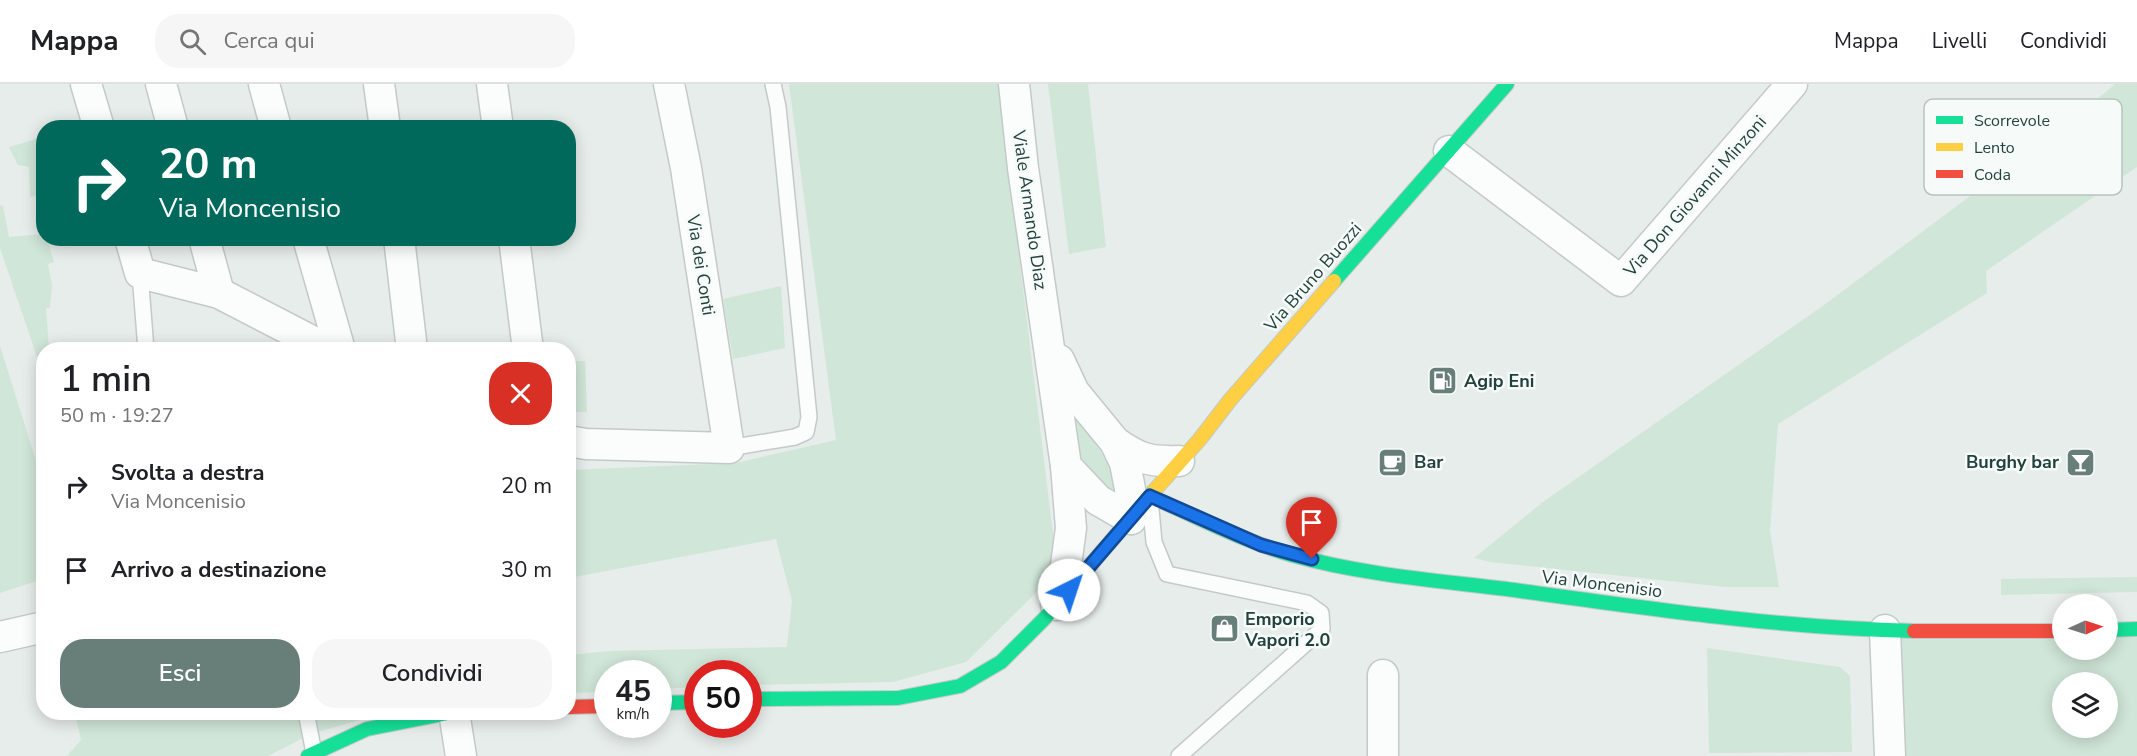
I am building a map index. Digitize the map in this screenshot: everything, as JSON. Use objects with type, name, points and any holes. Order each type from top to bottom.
[{"type":"main road","name":"Via Bruno Buozzi","points":[[1150,496],[1200,439],[1230,400],[1507,84]]},
{"type":"main road","points":[[762,699],[898,698],[960,686],[1001,662],[1056,605],[1150,496]]},
{"type":"main road","name":"Via Moncenisio","points":[[1150,496],[1261,545],[1330,563],[1640,608],[1813,625],[1885,630],[2052,631]]},
{"type":"main road","points":[[2118,630],[2137,629]]},
{"type":"main road","points":[[576,707],[594,706]]},
{"type":"main road","points":[[311,754],[367,729],[408,720]]},
{"type":"street","points":[[86,84],[97,120]]},
{"type":"street","points":[[161,84],[171,120]]},
{"type":"street","points":[[264,84],[274,120]]},
{"type":"street","points":[[380,84],[384,120]]},
{"type":"street","points":[[492,84],[497,120]]},
{"type":"street","name":"Via dei Conti","points":[[669,84],[686,168],[729,448]]},
{"type":"street","name":"Viale Armando Diaz","points":[[1014,84],[1023,168],[1066,466],[1071,528],[1066,565],[1056,605]]},
{"type":"street","name":"Via Don Giovanni Minzoni","points":[[1449,151],[1621,281],[1792,84]]},
{"type":"street","points":[[132,246],[140,273],[219,293],[314,342]]},
{"type":"street","points":[[206,246],[219,293]]},
{"type":"street","points":[[310,246],[338,342]]},
{"type":"street","points":[[400,246],[411,342]]},
{"type":"street","points":[[515,246],[527,342]]},
{"type":"street","points":[[1048,335],[1074,392],[1115,442],[1125,464],[1130,489],[1131,519]]},
{"type":"street","points":[[576,442],[729,448]]},
{"type":"street","points":[[1115,442],[1132,454],[1154,462],[1179,461]]},
{"type":"street","points":[[1066,466],[1098,500],[1131,519]]},
{"type":"street","points":[[0,637],[36,629]]},
{"type":"street","points":[[1885,630],[1890,756]]},
{"type":"street","points":[[1383,675],[1383,756]]},
{"type":"street","points":[[455,720],[461,756]]},
{"type":"lane","points":[[729,448],[795,437],[806,432],[810,417],[778,107],[773,84]]},
{"type":"lane","points":[[140,273],[145,342]]},
{"type":"lane","points":[[1150,496],[1154,542],[1167,574],[1307,603],[1321,613],[1322,629],[1179,756]]},
{"type":"lane","points":[[307,720],[311,754]]},
{"type":"green space","points":[[789,84],[998,84],[1054,542],[1051,578],[966,662],[893,682],[762,685],[762,660],[684,660],[684,688],[672,688],[672,660],[594,660],[594,692],[576,693],[576,654],[609,651],[787,647],[792,601],[776,539],[576,577],[576,470],[736,463],[836,440]]},
{"type":"green space","points":[[1048,84],[1088,84],[1106,247],[1069,254]]},
{"type":"green space","points":[[2115,84],[2137,84],[2137,167],[2122,177],[2122,99],[2097,99]]},
{"type":"green space","points":[[36,139],[36,196],[30,197],[29,167],[18,165],[9,147]]},
{"type":"green space","points":[[1972,195],[2096,195],[1986,271],[1987,293],[1778,424],[1770,531],[1779,587],[1725,587],[1490,562],[1474,558],[1543,502],[1824,305]]},
{"type":"green space","points":[[0,205],[3,206],[9,237],[36,235],[36,246],[49,246],[54,262],[48,264],[52,285],[50,308],[46,308],[48,342],[36,342],[36,354],[0,248]]},
{"type":"green space","points":[[781,286],[785,348],[733,359],[723,299]]},
{"type":"green space","points":[[0,346],[36,461],[36,581],[0,593]]},
{"type":"green space","points":[[576,361],[585,361],[587,412],[576,412]]},
{"type":"green space","points":[[1067,409],[1102,454],[1113,474],[1117,486],[1114,489],[1096,480],[1078,456]]},
{"type":"green space","points":[[2137,577],[2137,592],[2001,595],[2001,579]]},
{"type":"green space","points":[[2137,629],[2137,756],[1890,756],[1885,630],[2052,631],[2052,660],[2118,660],[2118,630]]},
{"type":"green space","points":[[1707,648],[1840,667],[1850,676],[1852,752],[1709,753]]},
{"type":"green space","points":[[77,720],[359,720],[311,734],[268,756],[67,756],[81,740]]},
{"type":"traffic: fast","points":[[1334,281],[1507,84]]},
{"type":"traffic: fast","points":[[762,699],[898,698],[960,686],[1001,662],[1044,619],[1154,491]]},
{"type":"traffic: fast","points":[[1150,496],[1256,543],[1292,555],[1349,568],[1717,617],[1815,626],[1914,631]]},
{"type":"traffic: fast","points":[[2118,630],[2137,629]]},
{"type":"traffic: fast","points":[[672,703],[684,702]]},
{"type":"traffic: fast","points":[[308,756],[367,729],[413,720]]},
{"type":"traffic: slow","points":[[1154,491],[1334,281]]},
{"type":"traffic: jam","points":[[1914,631],[2052,631]]},
{"type":"traffic: jam","points":[[576,707],[594,706]]},
{"type":"place","name":"Agip Eni","points":[[1443,381]]},
{"type":"place","name":"Bar","points":[[1393,462]]},
{"type":"place","name":"Burghy bar","points":[[2080,462]]},
{"type":"place","name":"Emporio Vapori 2.0","points":[[1224,629]]},
{"type":"route","points":[[1069,590],[1150,496],[1261,545],[1312,559]]}]
